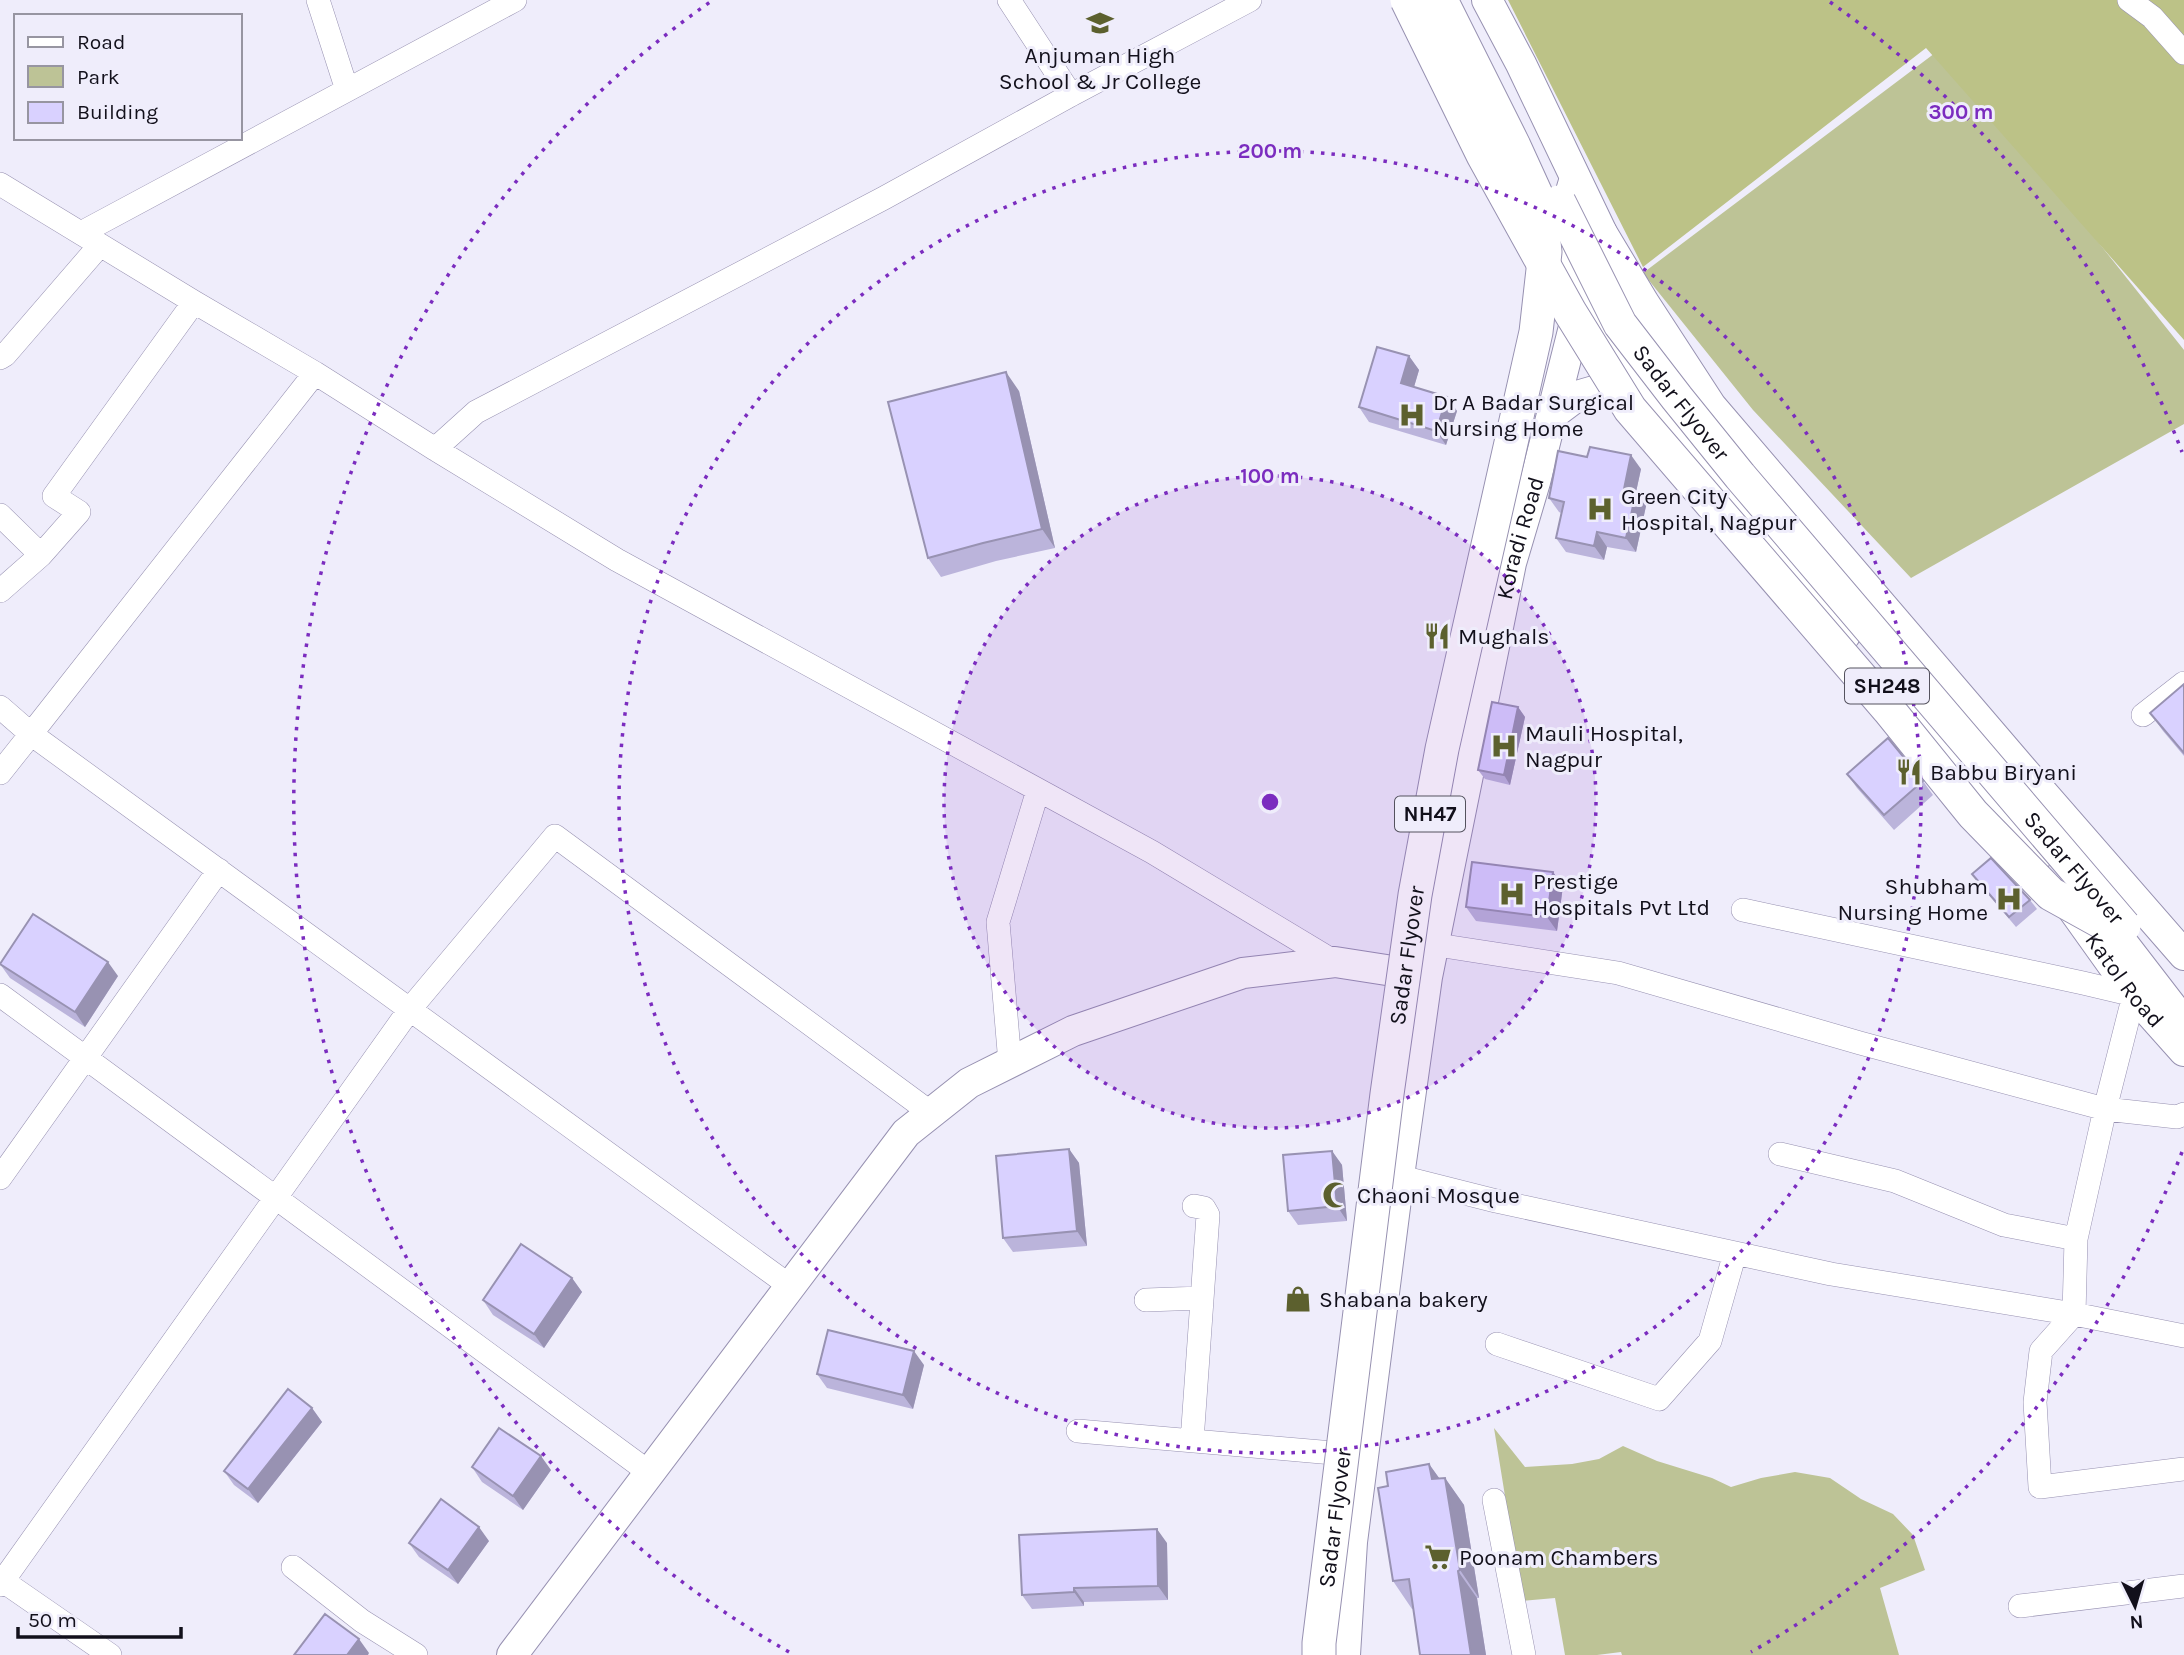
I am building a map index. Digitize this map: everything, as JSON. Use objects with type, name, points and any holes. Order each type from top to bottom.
[{"type":"highway","name":"Sadar Flyover","points":[[1407,0],[1483,155],[1570,312],[1630,409],[1889,710],[1973,814],[2051,894],[2107,925],[2184,1025]]},
{"type":"highway","name":"Sadar Flyover","points":[[1319,1655],[1318,1643],[1388,1080],[1415,895],[1442,749],[1536,332],[1545,252],[1540,203],[1441,0]]},
{"type":"highway","name":"Sadar Flyover","points":[[1456,0],[1514,118],[1567,190],[1620,324],[1740,476],[2128,932],[2184,1002]]},
{"type":"highway","name":"Sadar Flyover","points":[[1331,1655],[1330,1629],[1399,1076],[1427,881],[1462,705],[1545,339],[1567,190]]},
{"type":"main road","name":"Katol Road","points":[[1422,0],[1553,249],[1618,357],[1885,683],[2038,861],[2134,995],[2184,1052]]},
{"type":"main road","points":[[1487,0],[1521,64],[1567,190],[1602,233]]},
{"type":"main road","name":"Koradi Road","points":[[1308,1655],[1364,1170],[1395,938],[1431,746],[1517,383],[1567,190]]},
{"type":"main road","name":"Koradi Road","points":[[1345,1655],[1352,1542],[1427,976],[1511,563],[1553,414],[1588,306],[1602,233]]},
{"type":"main road","name":"SH248","points":[[1602,233],[1711,406],[2184,956]]},
{"type":"main road","points":[[1553,414],[1577,396],[1601,389],[1646,394]]},
{"type":"main road","points":[[512,1655],[905,1133],[969,1083],[1073,1031],[1243,974],[1335,962],[1427,976]]},
{"type":"street","points":[[318,0],[347,90]]},
{"type":"street","points":[[0,358],[5,355],[90,239],[347,90],[516,0]]},
{"type":"street","points":[[1009,0],[1071,95]]},
{"type":"street","points":[[435,449],[476,412],[884,198],[1250,0]]},
{"type":"street","points":[[2129,0],[2152,18],[2184,52]]},
{"type":"street","points":[[0,184],[315,373],[617,560],[1152,852],[1335,962]]},
{"type":"street","points":[[0,591],[41,555],[79,512],[54,496],[194,302]]},
{"type":"street","points":[[0,773],[315,373]]},
{"type":"street","points":[[0,515],[41,555]]},
{"type":"street","points":[[2143,715],[2184,683]]},
{"type":"street","points":[[0,707],[31,734],[790,1286]]},
{"type":"street","points":[[1010,1063],[998,922],[1038,790]]},
{"type":"street","points":[[110,1655],[1,1582],[410,1009],[555,836],[931,1113]]},
{"type":"street","points":[[0,1178],[219,870]]},
{"type":"street","points":[[1743,910],[2134,995],[2076,1239],[2074,1314],[2041,1351],[2035,1402],[2040,1487],[2184,1469]]},
{"type":"street","points":[[1395,938],[1618,973],[2105,1109],[2177,1117],[2184,1114]]},
{"type":"street","points":[[0,995],[650,1473]]},
{"type":"street","points":[[1780,1154],[1895,1181],[2004,1225],[2076,1239]]},
{"type":"street","points":[[1364,1170],[1399,1175],[1496,1201],[1831,1274],[2074,1314],[2184,1336]]},
{"type":"street","points":[[1192,1441],[1208,1215],[1205,1208],[1194,1206]]},
{"type":"street","points":[[1497,1344],[1659,1399],[1710,1341],[1735,1253]]},
{"type":"street","points":[[1146,1300],[1202,1298]]},
{"type":"street","points":[[1078,1431],[1333,1453]]},
{"type":"street","points":[[1493,1500],[1524,1655]]},
{"type":"street","points":[[293,1567],[362,1621],[416,1655]]},
{"type":"street","points":[[2020,1606],[2184,1586]]},
{"type":"green space","points":[[1508,0],[2184,0],[2184,340],[1926,48],[1643,267]]},
{"type":"green space","points":[[1943,47],[2184,350],[2184,424],[1911,578],[1753,410],[1643,273]]},
{"type":"green space","points":[[1494,1428],[1525,1467],[1599,1459],[1623,1446],[1731,1487],[1795,1472],[1830,1478],[1861,1499],[1893,1514],[1913,1535],[1925,1570],[1880,1588],[1899,1655],[1622,1655],[1621,1652],[1565,1655],[1555,1598],[1522,1601]]},
{"type":"building","points":[[1377,347],[1409,356],[1401,383],[1447,397],[1436,431],[1359,407]]},
{"type":"building","points":[[1006,372],[1042,529],[928,558],[888,402]]},
{"type":"building","points":[[1590,447],[1631,455],[1624,489],[1636,492],[1626,538],[1597,532],[1594,546],[1556,538],[1564,502],[1549,498],[1558,451],[1587,457]]},
{"type":"building","points":[[2184,684],[2184,753],[2150,713]]},
{"type":"building","points":[[1492,702],[1518,707],[1504,775],[1478,770]]},
{"type":"building","points":[[1888,738],[1923,781],[1884,815],[1847,774]]},
{"type":"building","points":[[1991,858],[2030,900],[2009,917],[1972,874]]},
{"type":"building","points":[[1472,862],[1553,872],[1547,917],[1466,907]]},
{"type":"building","points":[[33,914],[108,962],[75,1012],[0,964]]},
{"type":"building","points":[[1069,1149],[1077,1231],[1003,1238],[996,1156]]},
{"type":"building","points":[[1332,1151],[1337,1206],[1288,1211],[1283,1155]]},
{"type":"building","points":[[521,1244],[572,1278],[534,1334],[483,1300]]},
{"type":"building","points":[[828,1330],[914,1351],[903,1395],[817,1374]]},
{"type":"building","points":[[288,1389],[312,1408],[248,1489],[224,1471]]},
{"type":"building","points":[[499,1428],[541,1456],[513,1496],[472,1467]]},
{"type":"building","name":"Poonam Chambers","points":[[1429,1464],[1432,1479],[1445,1478],[1471,1655],[1420,1655],[1409,1579],[1393,1581],[1378,1488],[1388,1486],[1386,1472]]},
{"type":"building","points":[[441,1499],[479,1527],[448,1570],[409,1543]]},
{"type":"building","points":[[1157,1529],[1158,1586],[1074,1588],[1074,1592],[1022,1595],[1019,1535]]},
{"type":"building","points":[[325,1614],[359,1639],[347,1655],[294,1655]]},
{"type":"place","name":"Anjuman High School & Jr College","points":[[1100,23]]},
{"type":"place","name":"Dr A Badar Surgical Nursing Home","points":[[1412,415]]},
{"type":"place","name":"Green City Hospital, Nagpur","points":[[1600,509]]},
{"type":"place","name":"Mughals","points":[[1437,636]]},
{"type":"place","name":"Mauli Hospital, Nagpur","points":[[1504,746]]},
{"type":"place","name":"Babbu Biryani","points":[[1909,772]]},
{"type":"place","name":"Prestige Hospitals Pvt Ltd","points":[[1512,894]]},
{"type":"place","name":"Shubham Nursing Home","points":[[2009,899]]},
{"type":"place","name":"Chaoni Mosque","points":[[1336,1195]]},
{"type":"place","name":"Shabana bakery","points":[[1298,1299]]},
{"type":"place","name":"Poonam Chambers","points":[[1438,1557]]}]
